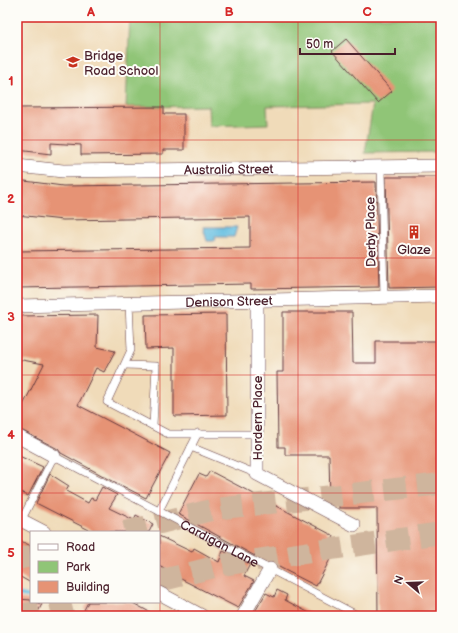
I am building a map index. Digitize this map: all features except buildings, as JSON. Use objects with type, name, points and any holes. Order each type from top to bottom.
[{"type":"street","name":"Australia Street","points":[[17,166],[63,171],[441,166]]},
{"type":"street","name":"Denison Street","points":[[17,306],[441,296]]},
{"type":"street","name":"Hordern Place","points":[[257,300],[257,474],[354,525]]},
{"type":"street","name":"Cardigan Lane","points":[[17,436],[54,456]]},
{"type":"street","points":[[19,523],[41,531]]},
{"type":"street","points":[[243,616],[270,569]]},
{"type":"street","points":[[160,594],[202,616]]},
{"type":"lane","name":"Derby Place","points":[[381,167],[384,298]]},
{"type":"lane","points":[[129,303],[131,350],[107,402],[168,434],[258,434]]},
{"type":"lane","points":[[125,365],[156,366],[153,426]]},
{"type":"lane","points":[[159,511],[198,433]]},
{"type":"lane","points":[[191,447],[257,474]]},
{"type":"lane","points":[[19,523],[54,456]]},
{"type":"lane","name":"Cardigan Lane","points":[[54,456],[359,616]]},
{"type":"green space","points":[[130,17],[441,17],[441,152],[365,153],[373,104],[267,106],[268,124],[209,126],[208,106],[126,107]]},
{"type":"water","points":[[203,227],[237,227],[234,237],[215,237],[214,241],[207,241]]},
{"type":"waterway","points":[[17,594],[30,597]]},
{"type":"waterway","points":[[52,603],[64,606],[76,616]]},
{"type":"tunnel","points":[[129,531],[215,509],[441,484]]},
{"type":"tunnel","points":[[160,581],[222,565],[441,533]]},
{"type":"tunnel","points":[[17,559],[30,556]]},
{"type":"tunnel","points":[[18,616],[70,603]]},
{"type":"place","name":"Bridge Road School","points":[[73,62]]},
{"type":"place","name":"Glaze","points":[[414,232]]}]
